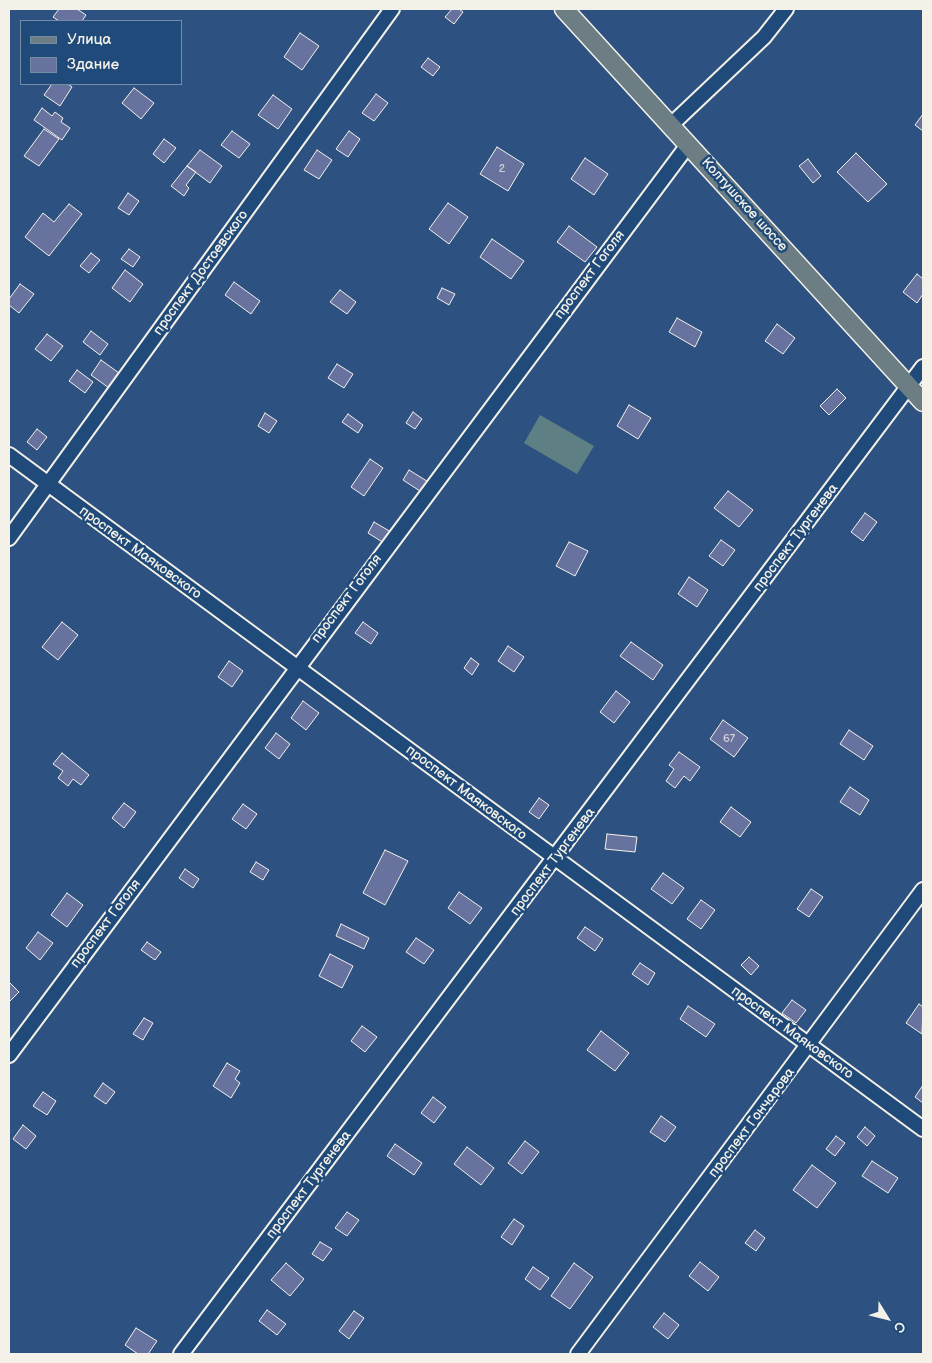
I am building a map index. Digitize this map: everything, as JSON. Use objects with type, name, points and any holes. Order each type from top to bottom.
[{"type":"main road","name":"Колтушское шоссе","points":[[564,9],[923,402]]},
{"type":"street","name":"проспект Достоевского","points":[[9,538],[392,9]]},
{"type":"street","points":[[671,125],[764,37],[786,9]]},
{"type":"street","name":"проспект Гоголя","points":[[9,1055],[296,667],[688,145]]},
{"type":"street","name":"проспект Тургенева","points":[[181,1354],[923,367]]},
{"type":"street","name":"проспект Маяковского","points":[[9,456],[923,1129]]},
{"type":"street","name":"проспект Гончарова","points":[[578,1354],[809,1046],[923,890]]},
{"type":"green space","points":[[540,415],[594,446],[577,474],[524,443]]},
{"type":"building","points":[[59,9],[77,9],[86,15],[83,20],[58,20],[53,17]]},
{"type":"building","points":[[452,9],[459,9],[463,12],[454,24],[445,17]]},
{"type":"building","points":[[300,33],[319,46],[302,70],[284,57]]},
{"type":"building","points":[[428,58],[440,67],[433,76],[421,67]]},
{"type":"building","points":[[51,85],[69,85],[72,87],[60,106],[44,95]]},
{"type":"building","points":[[134,88],[154,103],[141,119],[122,103]]},
{"type":"building","points":[[376,94],[388,103],[374,121],[362,113]]},
{"type":"building","points":[[273,95],[292,109],[278,129],[258,115]]},
{"type":"building","points":[[42,108],[52,116],[55,112],[63,118],[61,122],[70,128],[62,140],[34,120]]},
{"type":"building","points":[[923,114],[923,131],[915,125]]},
{"type":"building","points":[[44,129],[59,139],[39,166],[24,156]]},
{"type":"building","points":[[232,131],[250,144],[239,158],[221,145]]},
{"type":"building","points":[[349,131],[360,139],[348,157],[336,149]]},
{"type":"building","points":[[164,139],[176,148],[164,163],[153,154]]},
{"type":"building","points":[[497,147],[524,164],[508,191],[480,174]]},
{"type":"building","points":[[200,150],[222,166],[210,183],[187,166]]},
{"type":"building","points":[[317,150],[332,160],[319,179],[304,170]]},
{"type":"building","points":[[856,153],[887,184],[868,202],[837,172]]},
{"type":"building","points":[[585,158],[608,174],[594,195],[571,179]]},
{"type":"building","points":[[808,159],[821,176],[813,183],[799,166]]},
{"type":"building","points":[[187,166],[196,172],[186,185],[189,188],[184,196],[171,186]]},
{"type":"building","points":[[128,193],[139,201],[129,215],[118,208]]},
{"type":"building","points":[[448,203],[468,217],[449,244],[429,229]]},
{"type":"building","points":[[69,204],[82,214],[49,256],[25,237],[43,213],[54,222]]},
{"type":"building","points":[[569,226],[597,247],[585,262],[557,242]]},
{"type":"building","points":[[492,239],[524,261],[511,279],[480,257]]},
{"type":"building","points":[[129,249],[140,257],[133,267],[121,259]]},
{"type":"building","points":[[91,253],[100,260],[89,273],[80,266]]},
{"type":"building","points":[[125,270],[143,284],[130,302],[112,288]]},
{"type":"building","points":[[917,274],[923,279],[923,294],[917,303],[903,292]]},
{"type":"building","points":[[234,282],[260,301],[251,314],[225,295]]},
{"type":"building","points":[[20,284],[34,294],[19,313],[9,305],[9,299]]},
{"type":"building","points":[[442,288],[455,294],[449,305],[437,298]]},
{"type":"building","points":[[340,290],[356,302],[347,314],[330,302]]},
{"type":"building","points":[[677,318],[702,332],[695,347],[669,332]]},
{"type":"building","points":[[777,324],[795,338],[783,354],[765,341]]},
{"type":"building","points":[[91,331],[108,344],[100,355],[83,342]]},
{"type":"building","points":[[47,334],[63,346],[51,361],[35,349]]},
{"type":"building","points":[[101,360],[119,373],[109,388],[91,375]]},
{"type":"building","points":[[337,364],[353,374],[344,388],[328,378]]},
{"type":"building","points":[[77,370],[93,382],[85,393],[69,381]]},
{"type":"building","points":[[837,389],[846,398],[829,415],[820,406]]},
{"type":"building","points":[[629,405],[651,418],[638,439],[617,426]]},
{"type":"building","points":[[413,412],[422,419],[415,429],[406,423]]},
{"type":"building","points":[[265,413],[277,421],[269,433],[258,426]]},
{"type":"building","points":[[348,414],[363,425],[358,433],[342,422]]},
{"type":"building","points":[[37,429],[47,437],[37,450],[27,442]]},
{"type":"building","points":[[370,459],[383,468],[364,496],[351,487]]},
{"type":"building","points":[[409,470],[430,483],[423,493],[403,480]]},
{"type":"building","points":[[728,491],[753,510],[739,527],[714,508]]},
{"type":"building","points":[[865,513],[877,522],[863,541],[851,532]]},
{"type":"building","points":[[374,522],[391,532],[384,543],[368,533]]},
{"type":"building","points":[[721,540],[735,550],[723,566],[709,556]]},
{"type":"building","points":[[569,542],[588,551],[575,576],[556,566]]},
{"type":"building","points":[[689,577],[708,590],[697,607],[678,594]]},
{"type":"building","points":[[62,622],[78,635],[58,660],[42,647]]},
{"type":"building","points":[[363,622],[378,633],[371,644],[355,633]]},
{"type":"building","points":[[631,642],[663,665],[653,680],[620,656]]},
{"type":"building","points":[[508,646],[524,657],[514,672],[498,661]]},
{"type":"building","points":[[471,658],[479,664],[472,675],[464,668]]},
{"type":"building","points":[[229,661],[243,671],[232,687],[218,677]]},
{"type":"building","points":[[616,691],[630,702],[614,723],[600,712]]},
{"type":"building","points":[[303,701],[319,713],[306,730],[291,718]]},
{"type":"building","points":[[723,720],[748,738],[734,757],[710,739]]},
{"type":"building","points":[[849,730],[873,746],[864,760],[840,744]]},
{"type":"building","points":[[276,733],[290,744],[279,759],[265,748]]},
{"type":"building","points":[[679,752],[700,767],[690,781],[684,776],[675,788],[666,781],[674,769],[669,765]]},
{"type":"building","points":[[62,753],[89,775],[81,785],[73,779],[68,786],[58,778],[63,771],[53,764]]},
{"type":"building","points":[[850,787],[869,800],[860,815],[840,802]]},
{"type":"building","points":[[539,798],[549,805],[539,819],[529,812]]},
{"type":"building","points":[[124,803],[136,812],[124,828],[112,818]]},
{"type":"building","points":[[243,804],[257,814],[246,829],[232,819]]},
{"type":"building","points":[[731,807],[751,822],[740,837],[720,822]]},
{"type":"building","points":[[607,834],[637,837],[635,852],[605,849]]},
{"type":"building","points":[[385,850],[408,861],[385,905],[363,893]]},
{"type":"building","points":[[256,862],[269,870],[263,880],[250,872]]},
{"type":"building","points":[[185,869],[199,879],[193,888],[179,878]]},
{"type":"building","points":[[663,873],[684,888],[672,904],[651,889]]},
{"type":"building","points":[[811,889],[823,897],[809,917],[797,909]]},
{"type":"building","points":[[459,892],[482,908],[470,924],[448,908]]},
{"type":"building","points":[[67,893],[83,905],[67,927],[51,915]]},
{"type":"building","points":[[701,900],[715,910],[701,929],[687,919]]},
{"type":"building","points":[[341,924],[369,938],[364,949],[336,936]]},
{"type":"building","points":[[585,927],[603,939],[595,951],[577,938]]},
{"type":"building","points":[[38,932],[53,943],[40,960],[26,948]]},
{"type":"building","points":[[416,938],[434,950],[424,964],[406,952]]},
{"type":"building","points":[[147,942],[161,952],[155,960],[141,950]]},
{"type":"building","points":[[330,954],[353,966],[342,988],[319,976]]},
{"type":"building","points":[[749,957],[759,966],[751,975],[741,965]]},
{"type":"building","points":[[640,963],[655,973],[648,985],[632,974]]},
{"type":"building","points":[[9,982],[19,992],[9,1002]]},
{"type":"building","points":[[792,1000],[806,1010],[796,1023],[782,1013]]},
{"type":"building","points":[[919,1004],[923,1007],[922,1034],[906,1023]]},
{"type":"building","points":[[688,1006],[715,1024],[706,1037],[680,1019]]},
{"type":"building","points":[[144,1018],[153,1023],[143,1040],[133,1034]]},
{"type":"building","points":[[362,1026],[377,1037],[365,1052],[351,1041]]},
{"type":"building","points":[[601,1031],[629,1053],[615,1071],[587,1050]]},
{"type":"building","points":[[227,1063],[240,1071],[235,1079],[240,1083],[231,1098],[213,1086]]},
{"type":"building","points":[[103,1083],[115,1092],[106,1104],[94,1096]]},
{"type":"building","points":[[923,1085],[923,1103],[915,1097]]},
{"type":"building","points":[[43,1092],[56,1101],[47,1115],[33,1106]]},
{"type":"building","points":[[433,1097],[446,1107],[434,1123],[421,1113]]},
{"type":"building","points":[[661,1116],[676,1127],[665,1142],[650,1132]]},
{"type":"building","points":[[23,1125],[36,1136],[26,1149],[13,1139]]},
{"type":"building","points":[[865,1127],[875,1136],[867,1146],[857,1137]]},
{"type":"building","points":[[836,1136],[845,1143],[835,1156],[826,1149]]},
{"type":"building","points":[[525,1141],[539,1152],[522,1174],[508,1163]]},
{"type":"building","points":[[395,1144],[422,1163],[414,1175],[387,1156]]},
{"type":"building","points":[[467,1147],[494,1168],[481,1185],[454,1164]]},
{"type":"building","points":[[872,1161],[898,1178],[888,1193],[862,1176]]},
{"type":"building","points":[[812,1165],[836,1183],[817,1208],[793,1190]]},
{"type":"building","points":[[347,1212],[359,1220],[347,1236],[335,1228]]},
{"type":"building","points":[[514,1219],[524,1226],[512,1245],[501,1237]]},
{"type":"building","points":[[755,1230],[765,1238],[756,1251],[745,1243]]},
{"type":"building","points":[[320,1242],[332,1249],[323,1261],[312,1254]]},
{"type":"building","points":[[700,1262],[719,1277],[708,1291],[689,1276]]},
{"type":"building","points":[[286,1263],[304,1279],[290,1296],[271,1280]]},
{"type":"building","points":[[574,1263],[593,1277],[570,1309],[551,1296]]},
{"type":"building","points":[[533,1267],[549,1278],[540,1290],[525,1279]]},
{"type":"building","points":[[267,1310],[286,1324],[277,1335],[259,1321]]},
{"type":"building","points":[[354,1311],[364,1318],[349,1339],[339,1331]]},
{"type":"building","points":[[664,1313],[679,1325],[668,1339],[653,1327]]},
{"type":"building","points":[[136,1328],[157,1341],[148,1354],[138,1354],[125,1345]]}]
